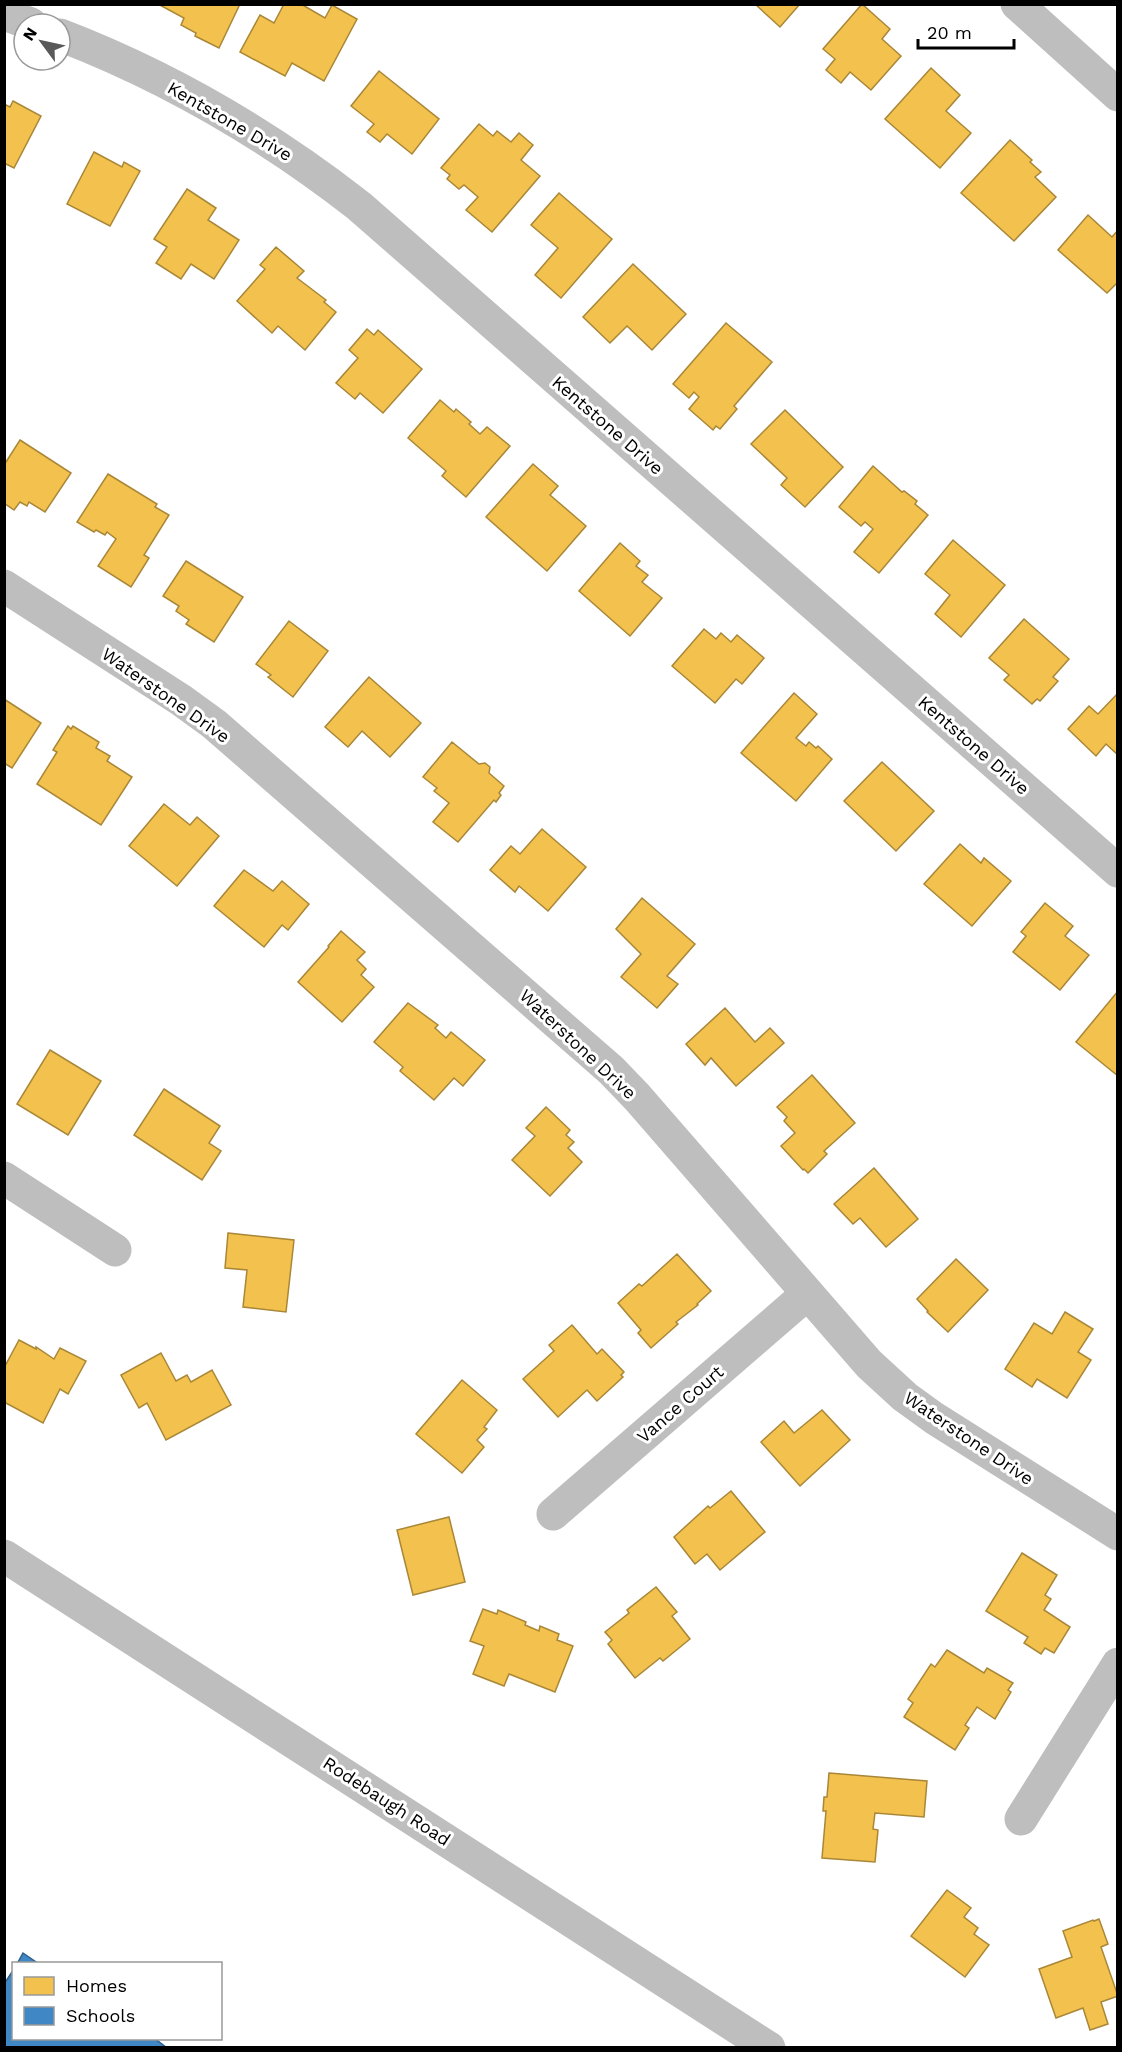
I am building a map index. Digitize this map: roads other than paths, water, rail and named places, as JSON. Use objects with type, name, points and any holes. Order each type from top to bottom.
[{"type":"street","points":[[1017,4],[1118,95]]},
{"type":"street","name":"Kentstone Drive","points":[[72,40],[112,55],[235,121],[294,158],[358,206],[1118,871]]},
{"type":"street","name":"Waterstone Drive","points":[[4,586],[214,724],[595,1056],[637,1097],[869,1364],[918,1407],[1118,1534]]},
{"type":"street","points":[[4,1178],[115,1250]]},
{"type":"street","name":"Vance Court","points":[[553,1514],[807,1294]]},
{"type":"street","name":"Rodebaugh Road","points":[[4,1556],[769,2048]]},
{"type":"street","points":[[1021,1819],[1118,1664]]}]
